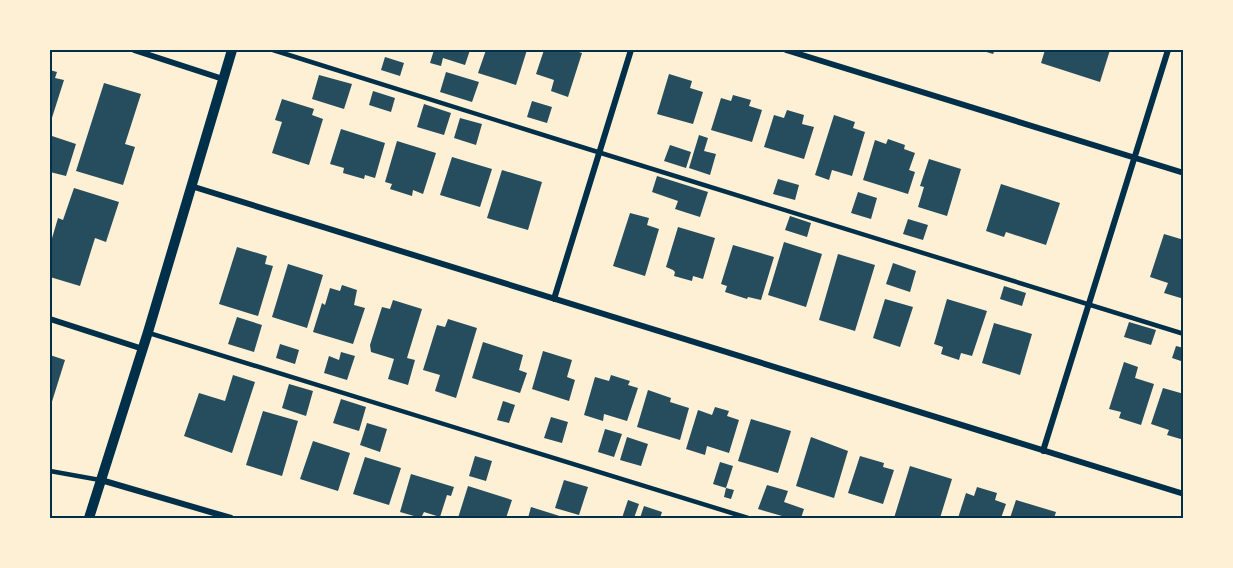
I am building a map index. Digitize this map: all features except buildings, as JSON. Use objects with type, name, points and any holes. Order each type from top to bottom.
[{"type":"street","points":[[134,50],[224,79]]},
{"type":"street","points":[[89,519],[143,349],[232,50]]},
{"type":"street","points":[[554,299],[631,50]]},
{"type":"street","points":[[786,50],[1184,173]]},
{"type":"street","points":[[1043,451],[1168,50]]},
{"type":"street","points":[[191,186],[1184,494]]},
{"type":"street","points":[[50,319],[143,349]]},
{"type":"street","points":[[101,480],[231,519]]},
{"type":"lane","points":[[273,50],[1184,334]]},
{"type":"lane","points":[[148,332],[748,519]]},
{"type":"lane","points":[[50,471],[101,480]]}]
